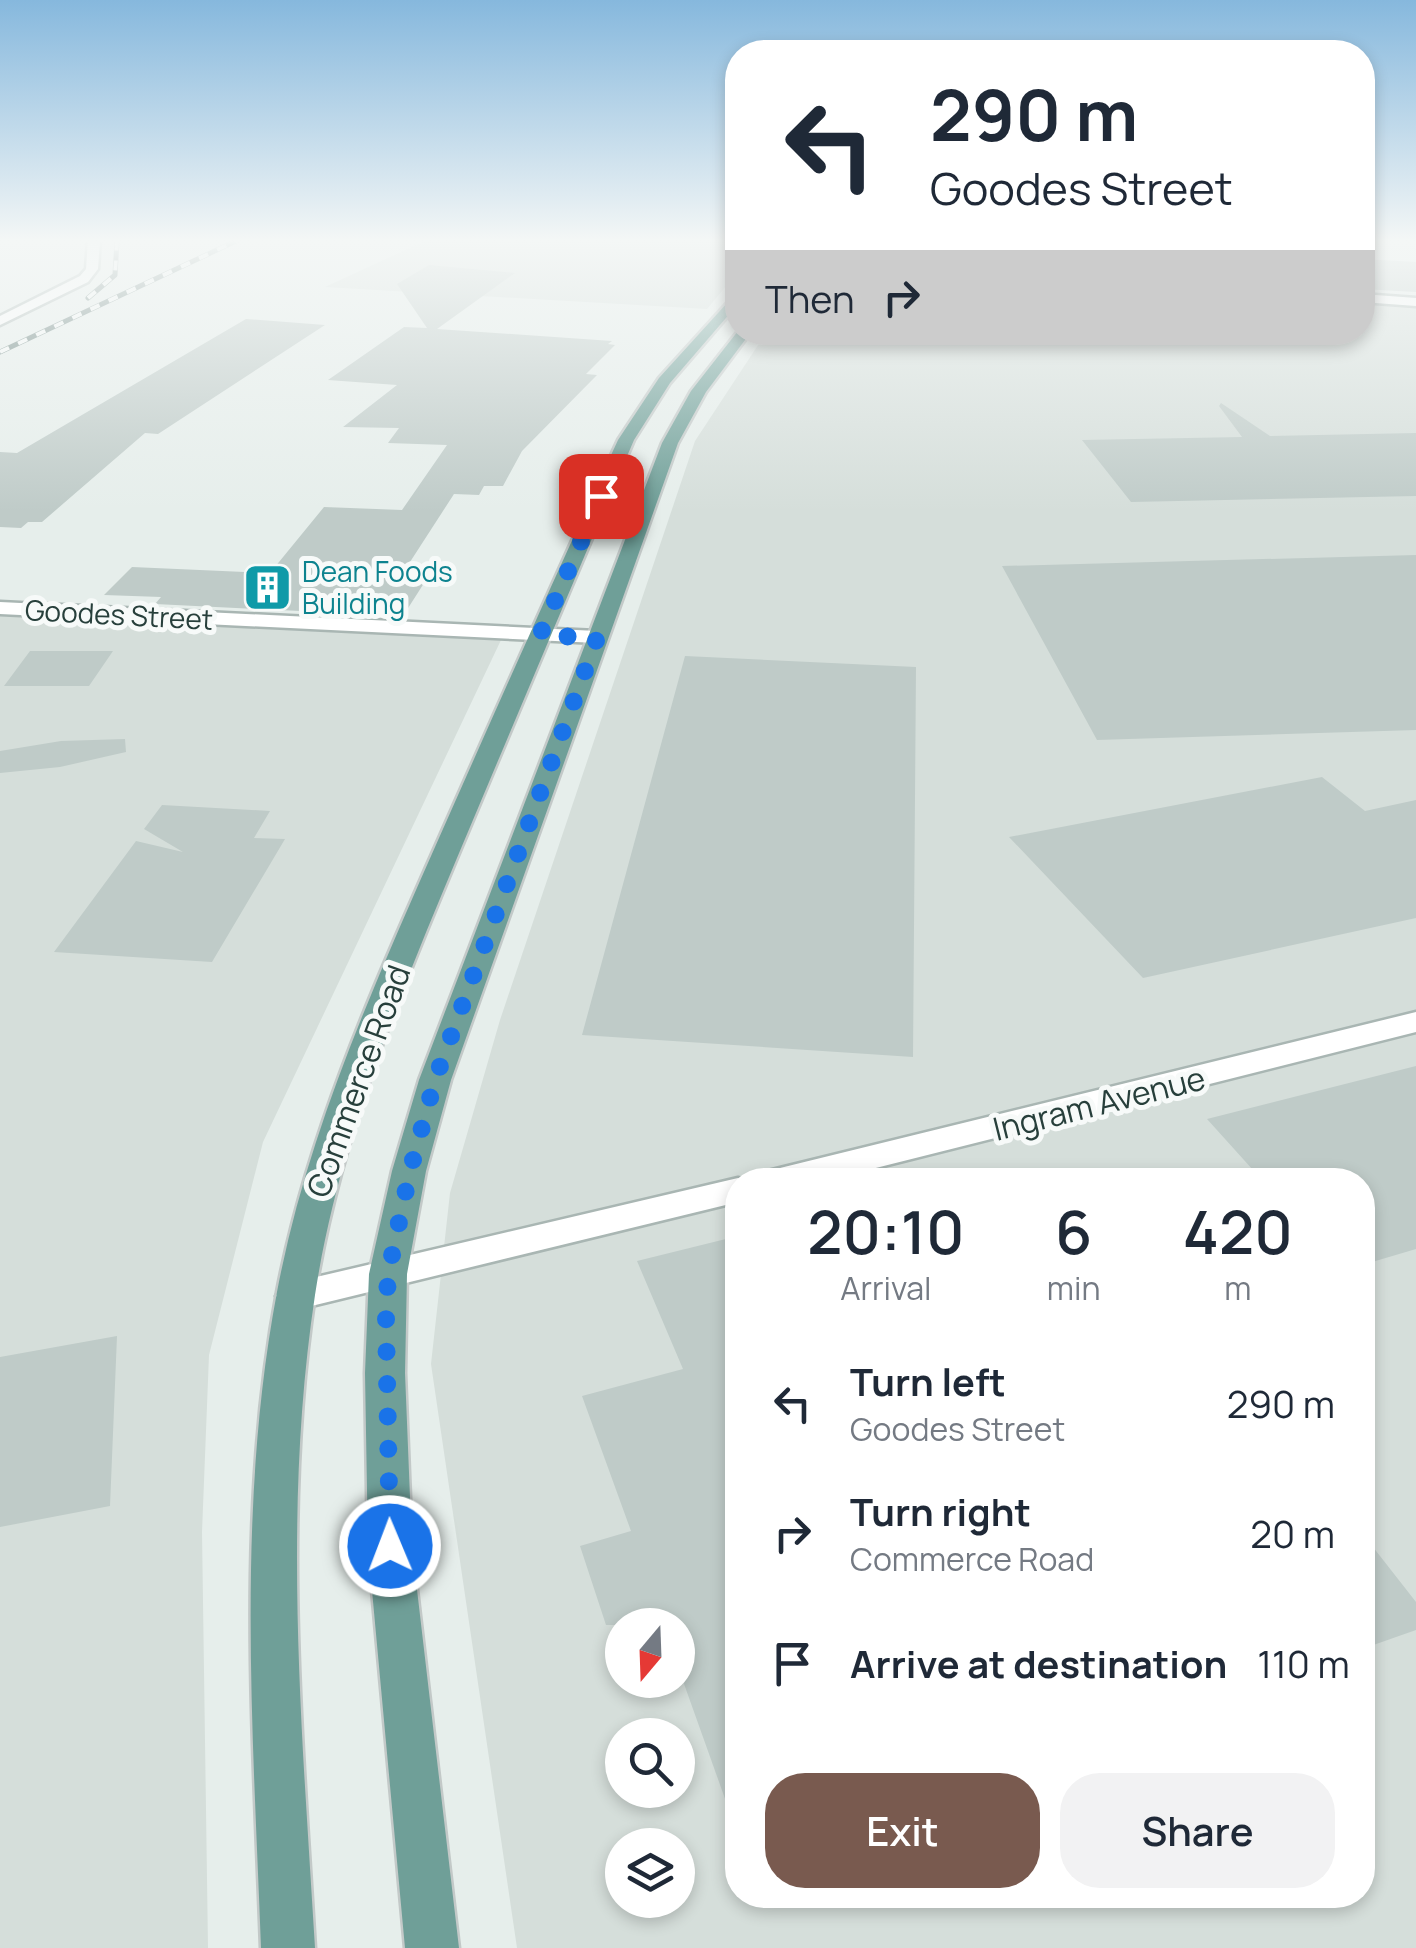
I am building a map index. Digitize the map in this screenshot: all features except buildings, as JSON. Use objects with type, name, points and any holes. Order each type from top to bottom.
[{"type":"main road","name":"Commerce Road","points":[[288,1948],[272,1560],[277,1448],[295,1296],[323,1163],[358,1064],[540,635],[634,425],[664,381],[707,331]]},
{"type":"main road","points":[[432,1948],[390,1546],[388,1274],[435,1080],[597,638],[670,443],[699,391],[734,345]]},
{"type":"street","name":"Goodes Street","points":[[0,608],[597,638]]},
{"type":"street","name":"Ingram Avenue","points":[[828,1168],[1416,1022]]},
{"type":"street","points":[[295,1296],[725,1193]]},
{"type":"shaded area","points":[[1375,331],[1416,331],[1416,1948],[517,1948],[431,1364],[450,1193],[500,1020],[695,441],[758,345],[1375,345]]},
{"type":"shaded area","points":[[0,616],[501,640],[263,1142],[209,1355],[202,1532],[208,1948],[0,1948]]},
{"type":"railway","points":[[0,352],[45,331]]},
{"type":"place","name":"Dean Foods Building","points":[[267,587]]},
{"type":"route","points":[[390,1546],[386,1320],[388,1274],[398,1221],[435,1080],[597,638],[540,635],[601,496]]}]
